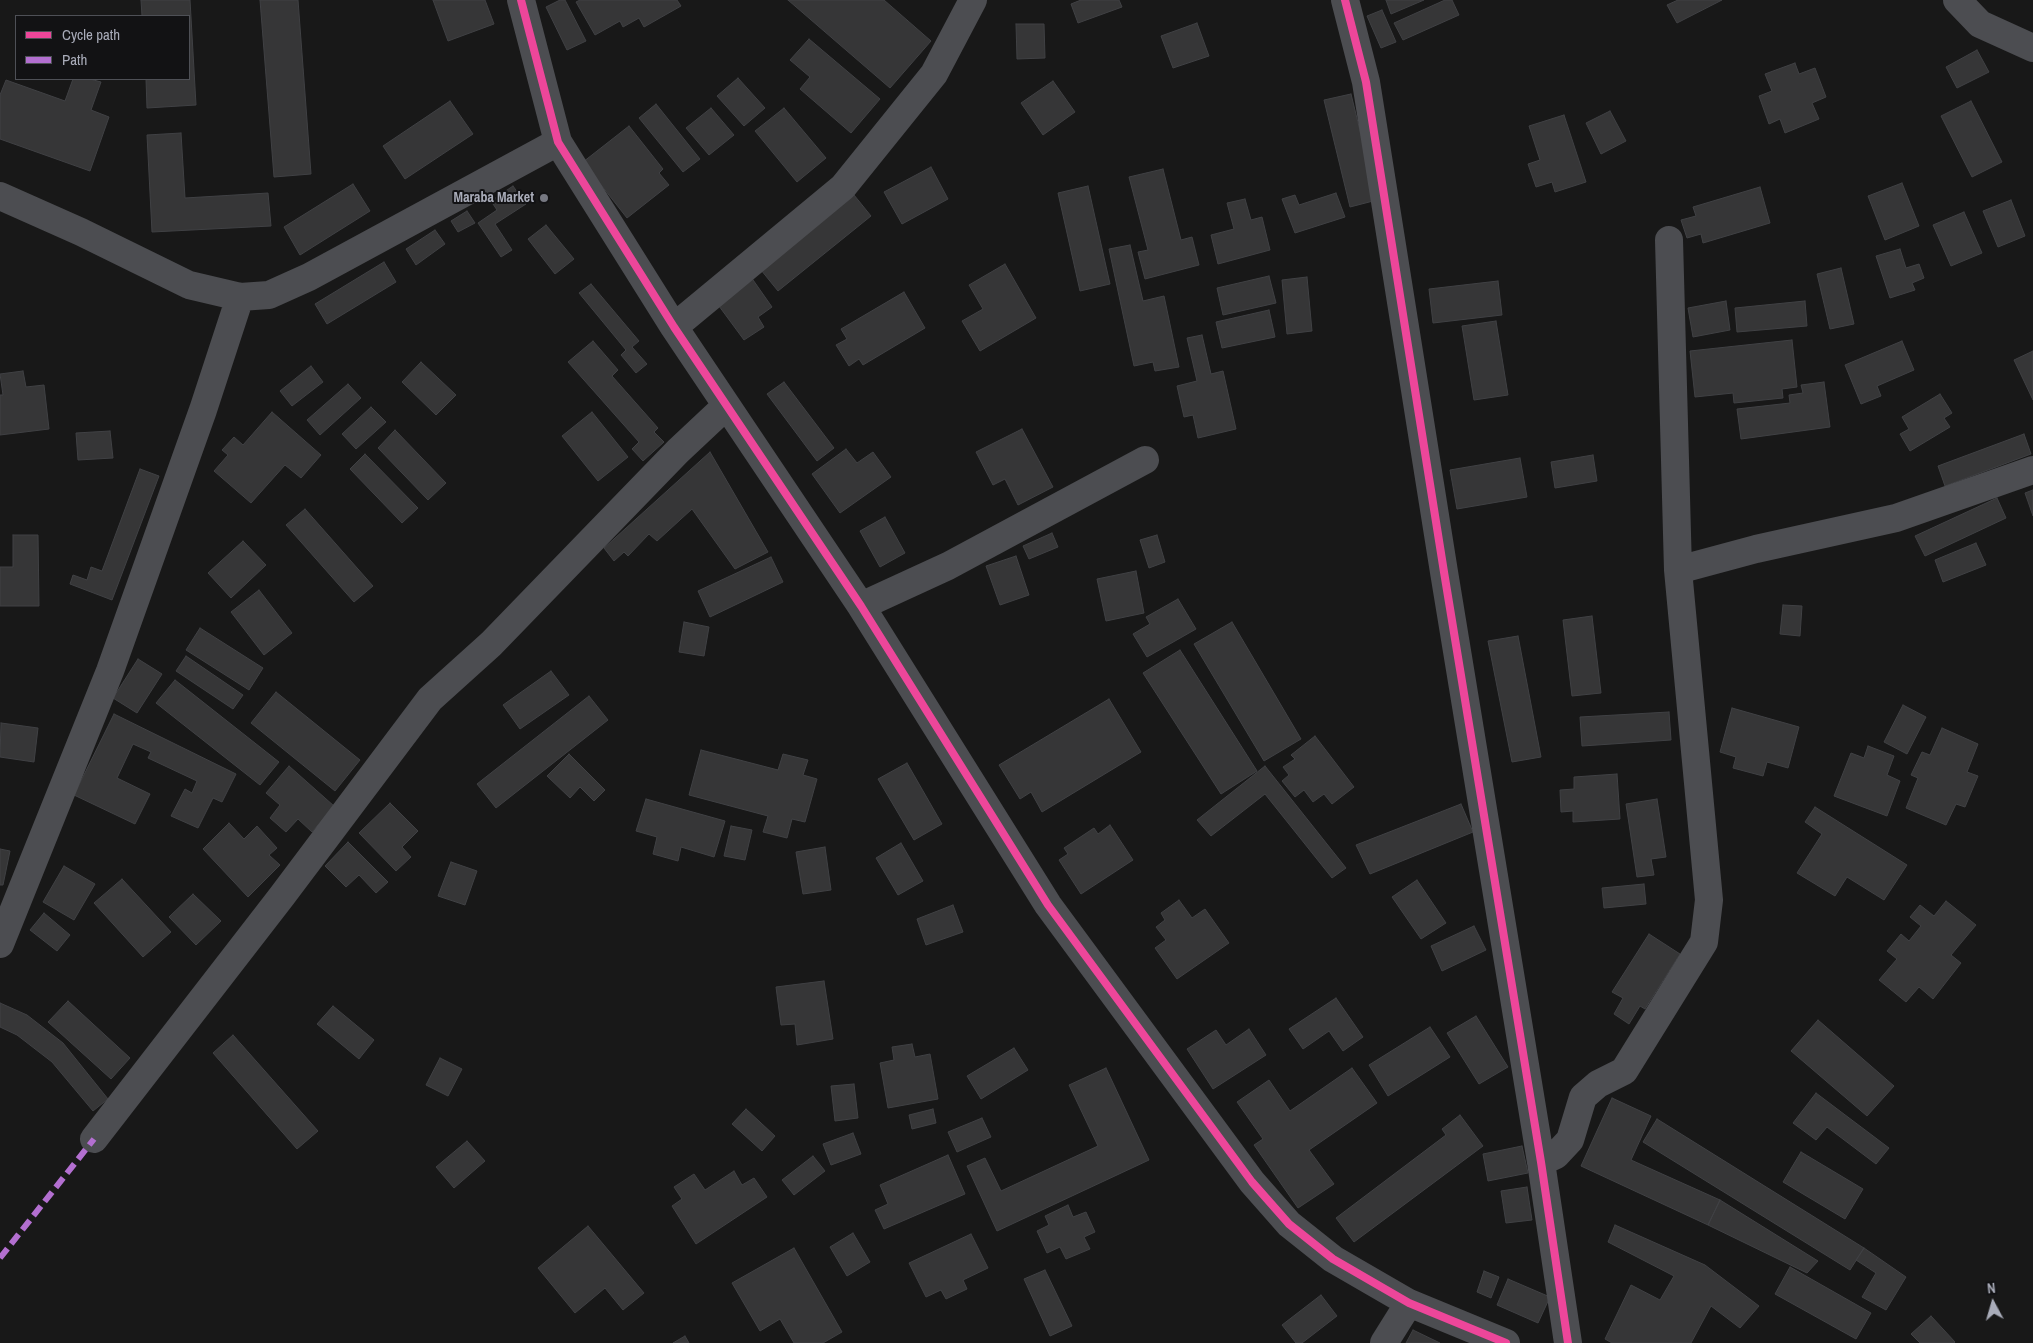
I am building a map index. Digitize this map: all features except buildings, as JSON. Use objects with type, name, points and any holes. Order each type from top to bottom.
[{"type":"street","points":[[521,0],[558,142],[674,327],[861,606],[1048,905],[1252,1182],[1289,1224],[1333,1260],[1409,1303],[1506,1343]]},
{"type":"street","points":[[674,327],[843,187],[934,74],[973,0]]},
{"type":"street","points":[[1345,0],[1366,82],[1442,562],[1542,1162],[1568,1343]]},
{"type":"street","points":[[1957,0],[1980,24],[2033,48]]},
{"type":"street","points":[[0,196],[81,232],[189,286],[240,297],[269,296],[309,278],[558,142]]},
{"type":"street","points":[[1542,1162],[1556,1155],[1570,1140],[1583,1096],[1598,1084],[1624,1071],[1704,942],[1709,900],[1678,570],[1669,240]]},
{"type":"street","points":[[0,944],[110,671],[203,410],[240,297]]},
{"type":"street","points":[[94,1139],[282,896],[430,698],[490,644],[678,451],[726,406]]},
{"type":"street","points":[[861,606],[948,566],[1145,460]]},
{"type":"street","points":[[1678,570],[1756,549],[1896,518],[2033,470]]},
{"type":"street","points":[[1384,1343],[1409,1303]]},
{"type":"marked path","points":[[0,1258],[94,1139]]},
{"type":"cycle path","points":[[521,0],[558,142],[674,327],[861,606],[1048,905],[1252,1182],[1289,1224],[1333,1259],[1409,1303],[1506,1343]]},
{"type":"cycle path","points":[[1345,0],[1366,82],[1541,1162],[1568,1343]]},
{"type":"place","name":"Maraba Market","points":[[544,198]]}]
